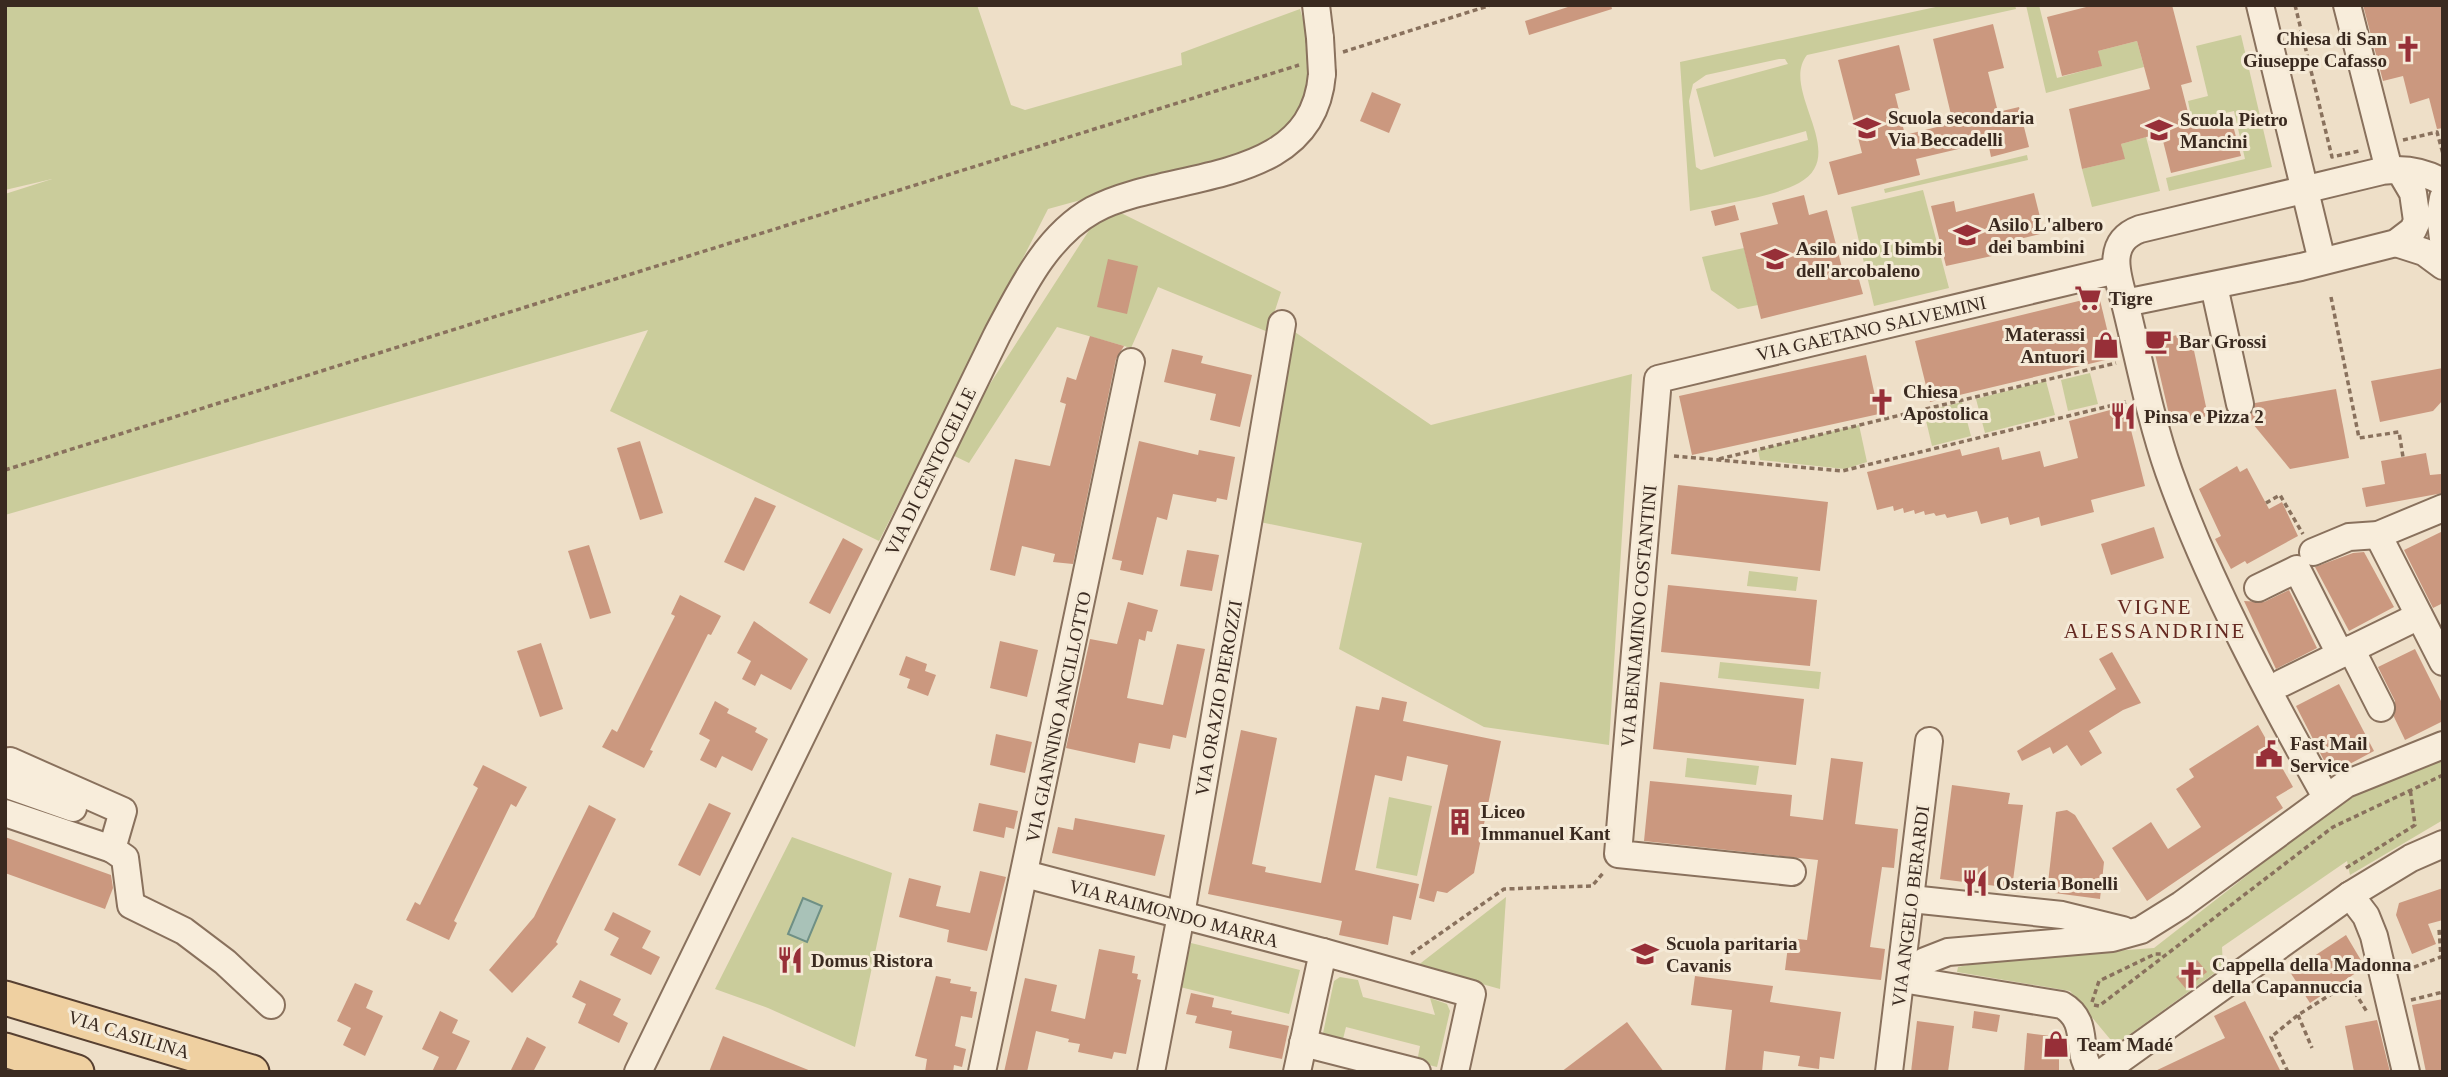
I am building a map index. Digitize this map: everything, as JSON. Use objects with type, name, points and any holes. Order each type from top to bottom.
[{"type":"main road","name":"VIA CASILINA","points":[[5,998],[252,1072]]},
{"type":"main road","points":[[5,1050],[77,1072]]},
{"type":"street","name":"VIA DI CENTOCELLE","points":[[638,1072],[986,358],[1043,256],[1062,235],[1093,210],[1230,170],[1269,156],[1283,147],[1312,116],[1320,92],[1316,5]]},
{"type":"street","points":[[2260,5],[2322,261]]},
{"type":"street","points":[[2125,303],[2214,286],[2396,243],[2413,230],[2417,212],[2410,184],[2394,170],[2347,5]]},
{"type":"street","points":[[2326,796],[2269,691],[2193,531],[2162,450],[2127,354],[2125,303],[2116,270],[2118,246],[2134,231],[2394,170],[2426,174],[2443,182]]},
{"type":"street","points":[[2443,198],[2440,215],[2443,239]]},
{"type":"street","points":[[2396,243],[2424,251],[2443,266]]},
{"type":"street","name":"VIA GAETANO SALVEMINI","points":[[1658,379],[2116,270]]},
{"type":"street","points":[[2214,286],[2240,404]]},
{"type":"street","name":"VIA ORAZIO PIEROZZI","points":[[1151,1072],[1181,915],[1282,324]]},
{"type":"street","name":"VIA GIANNINO ANCILLOTTO","points":[[982,1072],[1131,362]]},
{"type":"street","name":"VIA BENIAMINO COSTANTINI","points":[[1618,854],[1658,379]]},
{"type":"street","points":[[2314,552],[2349,537],[2378,534],[2443,508]]},
{"type":"street","points":[[2378,534],[2443,662]]},
{"type":"street","points":[[2258,588],[2297,569],[2381,708]]},
{"type":"street","points":[[2283,683],[2419,616]]},
{"type":"street","name":"VIA ANGELO BERARDI","points":[[1889,1072],[1929,741]]},
{"type":"street","points":[[1902,979],[1925,961],[1948,952],[2097,939],[2133,933],[2181,905],[2326,796],[2372,772],[2443,745]]},
{"type":"street","points":[[7,772],[77,800],[123,811],[112,849]]},
{"type":"street","points":[[63,833],[77,800]]},
{"type":"street","points":[[5,813],[112,849],[125,858],[131,905],[184,932],[225,962],[271,1005]]},
{"type":"street","points":[[2103,1072],[2350,895],[2411,858],[2443,844]]},
{"type":"street","points":[[1618,854],[1793,872]]},
{"type":"street","name":"VIA RAIMONDO MARRA","points":[[1025,874],[1472,994],[1455,1072]]},
{"type":"street","points":[[2350,895],[2369,922],[2406,1072]]},
{"type":"street","points":[[1911,899],[2062,915],[2133,933]]},
{"type":"street","points":[[1297,1072],[1322,952]]},
{"type":"street","points":[[1902,979],[2062,1005],[2079,1024],[2087,1066],[2092,1072]]},
{"type":"street","points":[[1303,1044],[1417,1072]]},
{"type":"path","points":[[5,470],[1491,5]]},
{"type":"path","points":[[2331,297],[2359,438],[2399,432],[2403,457]]},
{"type":"path","points":[[1715,460],[2127,354]]},
{"type":"path","points":[[1671,456],[1842,471],[2128,401]]},
{"type":"path","points":[[2266,503],[2280,495],[2314,552]]},
{"type":"path","points":[[2084,1002],[2099,1006],[2333,827],[2410,788],[2443,775]]},
{"type":"path","points":[[2346,868],[2415,825],[2410,788]]},
{"type":"path","points":[[1388,970],[1504,889],[1592,886],[1618,854]]},
{"type":"path","points":[[2384,977],[2441,957],[2439,929]]},
{"type":"path","points":[[2092,1004],[2099,981],[2155,954],[2166,954]]},
{"type":"path","points":[[2288,1072],[2271,1037],[2298,1015],[2349,983],[2368,1013],[2443,992]]},
{"type":"path","points":[[2298,1015],[2312,1048]]},
{"type":"green space","points":[[5,5],[977,5],[1011,105],[1025,110],[1182,65],[1181,53],[1300,9],[1312,50],[1312,70],[1302,111],[1263,150],[1048,209],[879,541],[610,411],[648,330],[5,515],[5,194],[52,179],[5,190]]},
{"type":"green space","points":[[1945,5],[2015,5],[2016,9],[1807,55],[1801,69],[1801,86],[1817,139],[1818,156],[1813,171],[1799,183],[1776,192],[1690,211],[1680,62]],"holes":[[[1785,59],[1788,64],[1696,89],[1714,157],[1806,131],[1808,140],[1701,170],[1696,167],[1689,101],[1693,84],[1706,75]]]},
{"type":"green space","points":[[2026,5],[2039,5],[2057,78],[2101,66],[2098,51],[2137,41],[2144,67],[2046,93]]},
{"type":"green space","points":[[2241,35],[2272,167],[2169,191],[2166,178],[2245,159],[2234,111],[2192,121],[2188,101],[2208,96],[2196,46]]},
{"type":"green space","points":[[2146,137],[2160,191],[2092,207],[2082,169],[2124,159],[2121,144]]},
{"type":"green space","points":[[2027,155],[2028,160],[1885,193],[1884,189]]},
{"type":"green space","points":[[1923,190],[1949,288],[1874,306],[1851,207]]},
{"type":"green space","points":[[1115,210],[1281,292],[1268,332],[1158,287],[1131,348],[1057,327],[969,463],[946,452],[1097,218]]},
{"type":"green space","points":[[1744,248],[1758,305],[1738,309],[1711,290],[1702,257]]},
{"type":"green space","points":[[1289,328],[1431,425],[1632,374],[1609,745],[1484,727],[1339,649],[1362,543],[1260,522]]},
{"type":"green space","points":[[2090,373],[2098,404],[2068,411],[2061,380]]},
{"type":"green space","points":[[2046,381],[2055,415],[1985,433],[1976,399]]},
{"type":"green space","points":[[1962,402],[1971,436],[1932,446],[1924,412]]},
{"type":"green space","points":[[1859,425],[1867,462],[1845,469],[1760,460],[1758,450]]},
{"type":"green space","points":[[1749,571],[1798,577],[1796,591],[1747,586]]},
{"type":"green space","points":[[1720,662],[1821,672],[1819,689],[1718,678]]},
{"type":"green space","points":[[1687,758],[1759,766],[1756,785],[1685,777]]},
{"type":"green space","points":[[2443,759],[2443,820],[2350,875],[2347,861],[2222,947],[2223,967],[2115,1045],[2070,991],[1957,972],[1958,967],[1992,960],[2154,948],[2341,802]]},
{"type":"green space","points":[[1389,797],[1432,806],[1417,876],[1376,868]]},
{"type":"green space","points":[[792,837],[892,873],[855,1047],[768,1008],[715,989]]},
{"type":"green space","points":[[1506,897],[1500,989],[1417,966]]},
{"type":"green space","points":[[1191,943],[1300,970],[1289,1014],[1180,987]]},
{"type":"green space","points":[[1340,977],[1358,980],[1363,997],[1435,1015],[1430,998],[1447,1004],[1450,1011],[1437,1067],[1417,1062],[1420,1046],[1346,1027],[1342,1043],[1322,1038],[1334,981]]},
{"type":"shaded area","points":[[803,898],[822,906],[807,942],[788,934]]},
{"type":"building","points":[[1574,5],[1611,5],[1612,9],[1529,35],[1525,21]]},
{"type":"building","points":[[2094,5],[2172,5],[2192,82],[2181,85],[2191,124],[2230,114],[2241,156],[2171,173],[2161,133],[2121,144],[2125,159],[2082,169],[2069,109],[2150,89],[2137,41],[2098,51],[2102,66],[2062,76],[2047,17]]},
{"type":"building","name":"Chiesa di San Giuseppe Cafasso","points":[[2363,5],[2443,5],[2443,128],[2437,129],[2429,98],[2410,104],[2403,76],[2383,81]]},
{"type":"building","points":[[1993,24],[2004,68],[1988,72],[1998,112],[2019,107],[2029,147],[1991,157],[1988,142],[1916,159],[1920,175],[1838,195],[1829,162],[1862,153],[1838,60],[1899,45],[1910,90],[1895,94],[1905,135],[1953,123],[1933,39]]},
{"type":"building","points":[[1372,92],[1401,104],[1389,133],[1360,121]]},
{"type":"building","points":[[2034,193],[2044,233],[1999,244],[2001,254],[1946,266],[1931,206],[1954,201],[1956,212]]},
{"type":"building","points":[[1804,195],[1809,215],[1827,210],[1845,279],[1858,276],[1863,294],[1761,319],[1740,233],[1778,224],[1772,203]]},
{"type":"building","points":[[1735,205],[1739,220],[1715,226],[1711,211]]},
{"type":"building","points":[[1108,259],[1138,266],[1127,314],[1097,307]]},
{"type":"building","points":[[2099,296],[2114,358],[1930,402],[1915,341]]},
{"type":"building","points":[[2190,332],[2208,416],[2171,423],[2152,341]]},
{"type":"building","points":[[1090,336],[1124,346],[1116,359],[1073,564],[1053,562],[1055,554],[1022,546],[1015,576],[990,570],[1015,459],[1050,466],[1066,404],[1060,402],[1067,377],[1076,380]]},
{"type":"building","points":[[1172,349],[1203,356],[1201,363],[1252,375],[1240,427],[1210,420],[1216,394],[1164,382]]},
{"type":"building","points":[[1866,355],[1879,414],[1692,455],[1679,396]]},
{"type":"building","points":[[2443,368],[2443,400],[2433,411],[2380,422],[2371,381]]},
{"type":"building","points":[[2336,389],[2349,458],[2290,469],[2248,418],[2255,403]]},
{"type":"building","points":[[2125,406],[2145,486],[2091,500],[2094,512],[2041,526],[2039,517],[2010,525],[2008,517],[1981,524],[1977,511],[1947,518],[1945,514],[1925,515],[1924,511],[1904,513],[1903,508],[1894,511],[1893,506],[1877,510],[1867,472],[1960,449],[1962,456],[1999,447],[2002,460],[2040,451],[2044,467],[2078,458],[2069,421]]},
{"type":"building","points":[[640,441],[663,513],[640,520],[617,448]]},
{"type":"building","points":[[1139,441],[1198,455],[1199,450],[1235,457],[1227,500],[1217,498],[1216,502],[1173,494],[1167,520],[1157,517],[1143,575],[1120,570],[1122,561],[1112,559]]},
{"type":"building","points":[[2426,453],[2430,475],[2441,474],[2443,493],[2366,507],[2362,488],[2385,484],[2381,461]]},
{"type":"building","points":[[2237,466],[2240,472],[2247,468],[2269,509],[2282,502],[2298,536],[2247,564],[2245,561],[2231,569],[2215,539],[2221,536],[2199,489]]},
{"type":"building","points":[[1678,485],[1828,502],[1820,571],[1671,554]]},
{"type":"building","points":[[755,497],[776,506],[744,571],[724,562]]},
{"type":"building","points":[[2154,527],[2164,558],[2111,575],[2101,544]]},
{"type":"building","points":[[2443,531],[2443,603],[2433,608],[2404,550]]},
{"type":"building","points":[[843,538],[863,549],[830,614],[809,603]]},
{"type":"building","points":[[589,545],[611,613],[590,619],[568,551]]},
{"type":"building","points":[[1187,550],[1219,555],[1212,591],[1180,586]]},
{"type":"building","points":[[2364,552],[2394,607],[2349,631],[2315,567],[2353,553]]},
{"type":"building","points":[[1668,585],[1817,600],[1810,666],[1661,652]]},
{"type":"building","points":[[2289,590],[2317,648],[2276,669],[2244,601],[2264,602]]},
{"type":"building","points":[[680,595],[721,616],[711,635],[708,634],[650,750],[653,751],[644,768],[602,747],[612,729],[617,732],[675,616],[671,614]]},
{"type":"building","points":[[1128,602],[1158,610],[1152,632],[1147,631],[1145,641],[1139,639],[1127,698],[1163,705],[1177,644],[1205,649],[1186,738],[1173,735],[1170,749],[1139,743],[1135,763],[1066,748],[1090,639],[1117,644]]},
{"type":"building","points":[[754,621],[808,659],[791,690],[761,674],[755,686],[742,679],[751,661],[737,653]]},
{"type":"building","points":[[1000,641],[1038,650],[1027,697],[990,688]]},
{"type":"building","points":[[541,643],[563,709],[540,717],[517,651]]},
{"type":"building","points":[[2415,649],[2443,705],[2443,721],[2405,740],[2394,717],[2395,701],[2378,667]]},
{"type":"building","points":[[2112,652],[2141,703],[2123,710],[2089,731],[2102,753],[2081,766],[2067,745],[2053,754],[2050,747],[2022,761],[2017,751],[2116,689],[2099,659]]},
{"type":"building","points":[[906,656],[927,664],[925,671],[936,675],[928,696],[907,688],[910,679],[899,675]]},
{"type":"building","points":[[1660,682],[1804,699],[1796,765],[1653,749]]},
{"type":"building","points":[[2339,684],[2374,751],[2331,774],[2296,706]]},
{"type":"building","name":"Liceo Immanuel Kant","points":[[1382,697],[1407,702],[1403,721],[1501,741],[1474,873],[1447,893],[1437,891],[1434,902],[1419,898],[1448,765],[1407,756],[1402,781],[1375,775],[1355,870],[1419,884],[1411,920],[1393,916],[1388,945],[1339,935],[1342,921],[1208,894],[1241,730],[1277,738],[1252,864],[1266,867],[1265,872],[1321,883],[1356,706],[1379,710]]},
{"type":"building","points":[[715,701],[729,709],[727,713],[757,728],[755,732],[768,739],[752,771],[722,756],[716,768],[700,760],[710,740],[699,734]]},
{"type":"building","points":[[2258,725],[2293,787],[2276,797],[2283,808],[2147,901],[2112,848],[2151,822],[2168,849],[2201,827],[2176,789],[2194,777],[2189,769]]},
{"type":"building","points":[[996,734],[1032,742],[1025,773],[990,765]]},
{"type":"building","points":[[1831,758],[1863,762],[1855,824],[1898,829],[1894,868],[1882,867],[1870,947],[1885,949],[1881,980],[1785,970],[1789,938],[1807,940],[1818,860],[1644,841],[1650,781],[1792,795],[1790,816],[1823,820]]},
{"type":"building","points":[[483,765],[527,787],[516,807],[511,804],[454,921],[457,923],[449,940],[406,920],[415,902],[420,905],[478,788],[473,785]]},
{"type":"building","points":[[1952,785],[2010,793],[2008,804],[2023,805],[2012,888],[1940,879]]},
{"type":"building","points":[[709,803],[731,813],[700,876],[678,865]]},
{"type":"building","points":[[979,803],[1018,811],[1014,829],[1006,827],[1004,838],[973,831]]},
{"type":"building","points":[[589,805],[616,819],[556,942],[558,944],[512,993],[489,970],[534,917]]},
{"type":"building","points":[[2067,810],[2075,815],[2104,862],[2100,899],[2047,892],[2056,812]]},
{"type":"building","points":[[1075,818],[1165,835],[1155,876],[1052,853],[1058,827],[1073,830]]},
{"type":"building","points":[[5,837],[111,875],[113,888],[105,909],[5,873]]},
{"type":"building","points":[[980,871],[1006,877],[987,951],[947,942],[949,930],[899,917],[909,878],[941,886],[936,906],[970,913]]},
{"type":"building","points":[[2443,888],[2443,920],[2428,924],[2436,944],[2412,954],[2396,915],[2399,903]]},
{"type":"building","points":[[613,912],[651,931],[642,948],[660,957],[651,975],[610,955],[619,938],[604,930]]},
{"type":"building","points":[[2346,935],[2365,967],[2310,1003],[2290,972]]},
{"type":"building","points":[[1099,949],[1135,956],[1132,973],[1138,974],[1137,979],[1141,980],[1126,1054],[1114,1052],[1112,1059],[1078,1052],[1080,1044],[1036,1031],[1027,1072],[1004,1072],[1025,978],[1057,985],[1051,1011],[1085,1019]]},
{"type":"building","name":"Cappella della Madonna della Capannuccia","points":[[2197,960],[2207,972],[2186,989],[2176,977]]},
{"type":"building","points":[[936,976],[951,979],[950,983],[971,987],[970,991],[977,992],[972,1018],[961,1016],[955,1046],[966,1049],[962,1067],[954,1065],[953,1072],[925,1072],[927,1059],[915,1056]]},
{"type":"building","points":[[1695,976],[1773,986],[1770,1002],[1841,1012],[1834,1059],[1820,1057],[1819,1069],[1798,1066],[1800,1056],[1764,1051],[1762,1072],[1725,1072],[1732,1010],[1691,1005]]},
{"type":"building","points":[[580,980],[621,999],[613,1015],[628,1023],[619,1043],[578,1023],[586,1004],[572,997]]},
{"type":"building","points":[[355,983],[373,991],[366,1008],[383,1016],[365,1056],[343,1045],[351,1028],[337,1021]]},
{"type":"building","points":[[1191,993],[1214,998],[1212,1007],[1232,1011],[1231,1014],[1289,1026],[1282,1059],[1229,1048],[1232,1031],[1195,1023],[1197,1016],[1186,1014]]},
{"type":"building","points":[[2443,999],[2443,1072],[2426,1072],[2412,1005]]},
{"type":"building","points":[[2245,1001],[2281,1072],[2153,1072],[2225,1038],[2214,1016]]},
{"type":"building","points":[[440,1011],[458,1020],[452,1033],[470,1041],[455,1072],[432,1072],[439,1057],[422,1049]]},
{"type":"building","points":[[1974,1011],[2000,1015],[1997,1032],[1972,1028]]},
{"type":"building","points":[[2377,1020],[2390,1072],[2354,1072],[2345,1026]]},
{"type":"building","points":[[1917,1021],[1954,1026],[1948,1072],[1911,1072]]},
{"type":"building","points":[[1627,1022],[1664,1072],[1561,1072]]},
{"type":"building","points":[[2027,1033],[2059,1037],[2059,1072],[2024,1072]]},
{"type":"building","points":[[723,1036],[811,1071],[811,1072],[709,1072]]},
{"type":"building","points":[[527,1037],[546,1047],[533,1072],[510,1072]]},
{"type":"place","name":"Chiesa di San Giuseppe Cafasso","points":[[2408,49]]},
{"type":"place","name":"Scuola secondaria Via Beccadelli","points":[[1867,128]]},
{"type":"place","name":"Scuola Pietro Mancini","points":[[2159,130]]},
{"type":"place","name":"Asilo L'albero dei bambini","points":[[1967,235]]},
{"type":"place","name":"Asilo nido I bimbi dell'arcobaleno","points":[[1775,259]]},
{"type":"place","name":"Tigre","points":[[2088,298]]},
{"type":"place","name":"Bar Grossi","points":[[2158,341]]},
{"type":"place","name":"Materassi Antuori","points":[[2106,345]]},
{"type":"place","name":"Chiesa Apostolica","points":[[1882,402]]},
{"type":"place","name":"Pinsa e Pizza 2","points":[[2123,416]]},
{"type":"place","name":"Fast Mail Service","points":[[2269,754]]},
{"type":"place","name":"Liceo Immanuel Kant","points":[[1460,822]]},
{"type":"place","name":"Osteria Bonelli","points":[[1975,883]]},
{"type":"place","name":"Scuola paritaria Cavanis","points":[[1645,954]]},
{"type":"place","name":"Domus Ristora","points":[[790,960]]},
{"type":"place","name":"Cappella della Madonna della Capannuccia","points":[[2191,975]]},
{"type":"place","name":"Team Madé","points":[[2056,1044]]},
{"type":"district","name":"VIGNE ALESSANDRINE","points":[[2155,619]]}]
